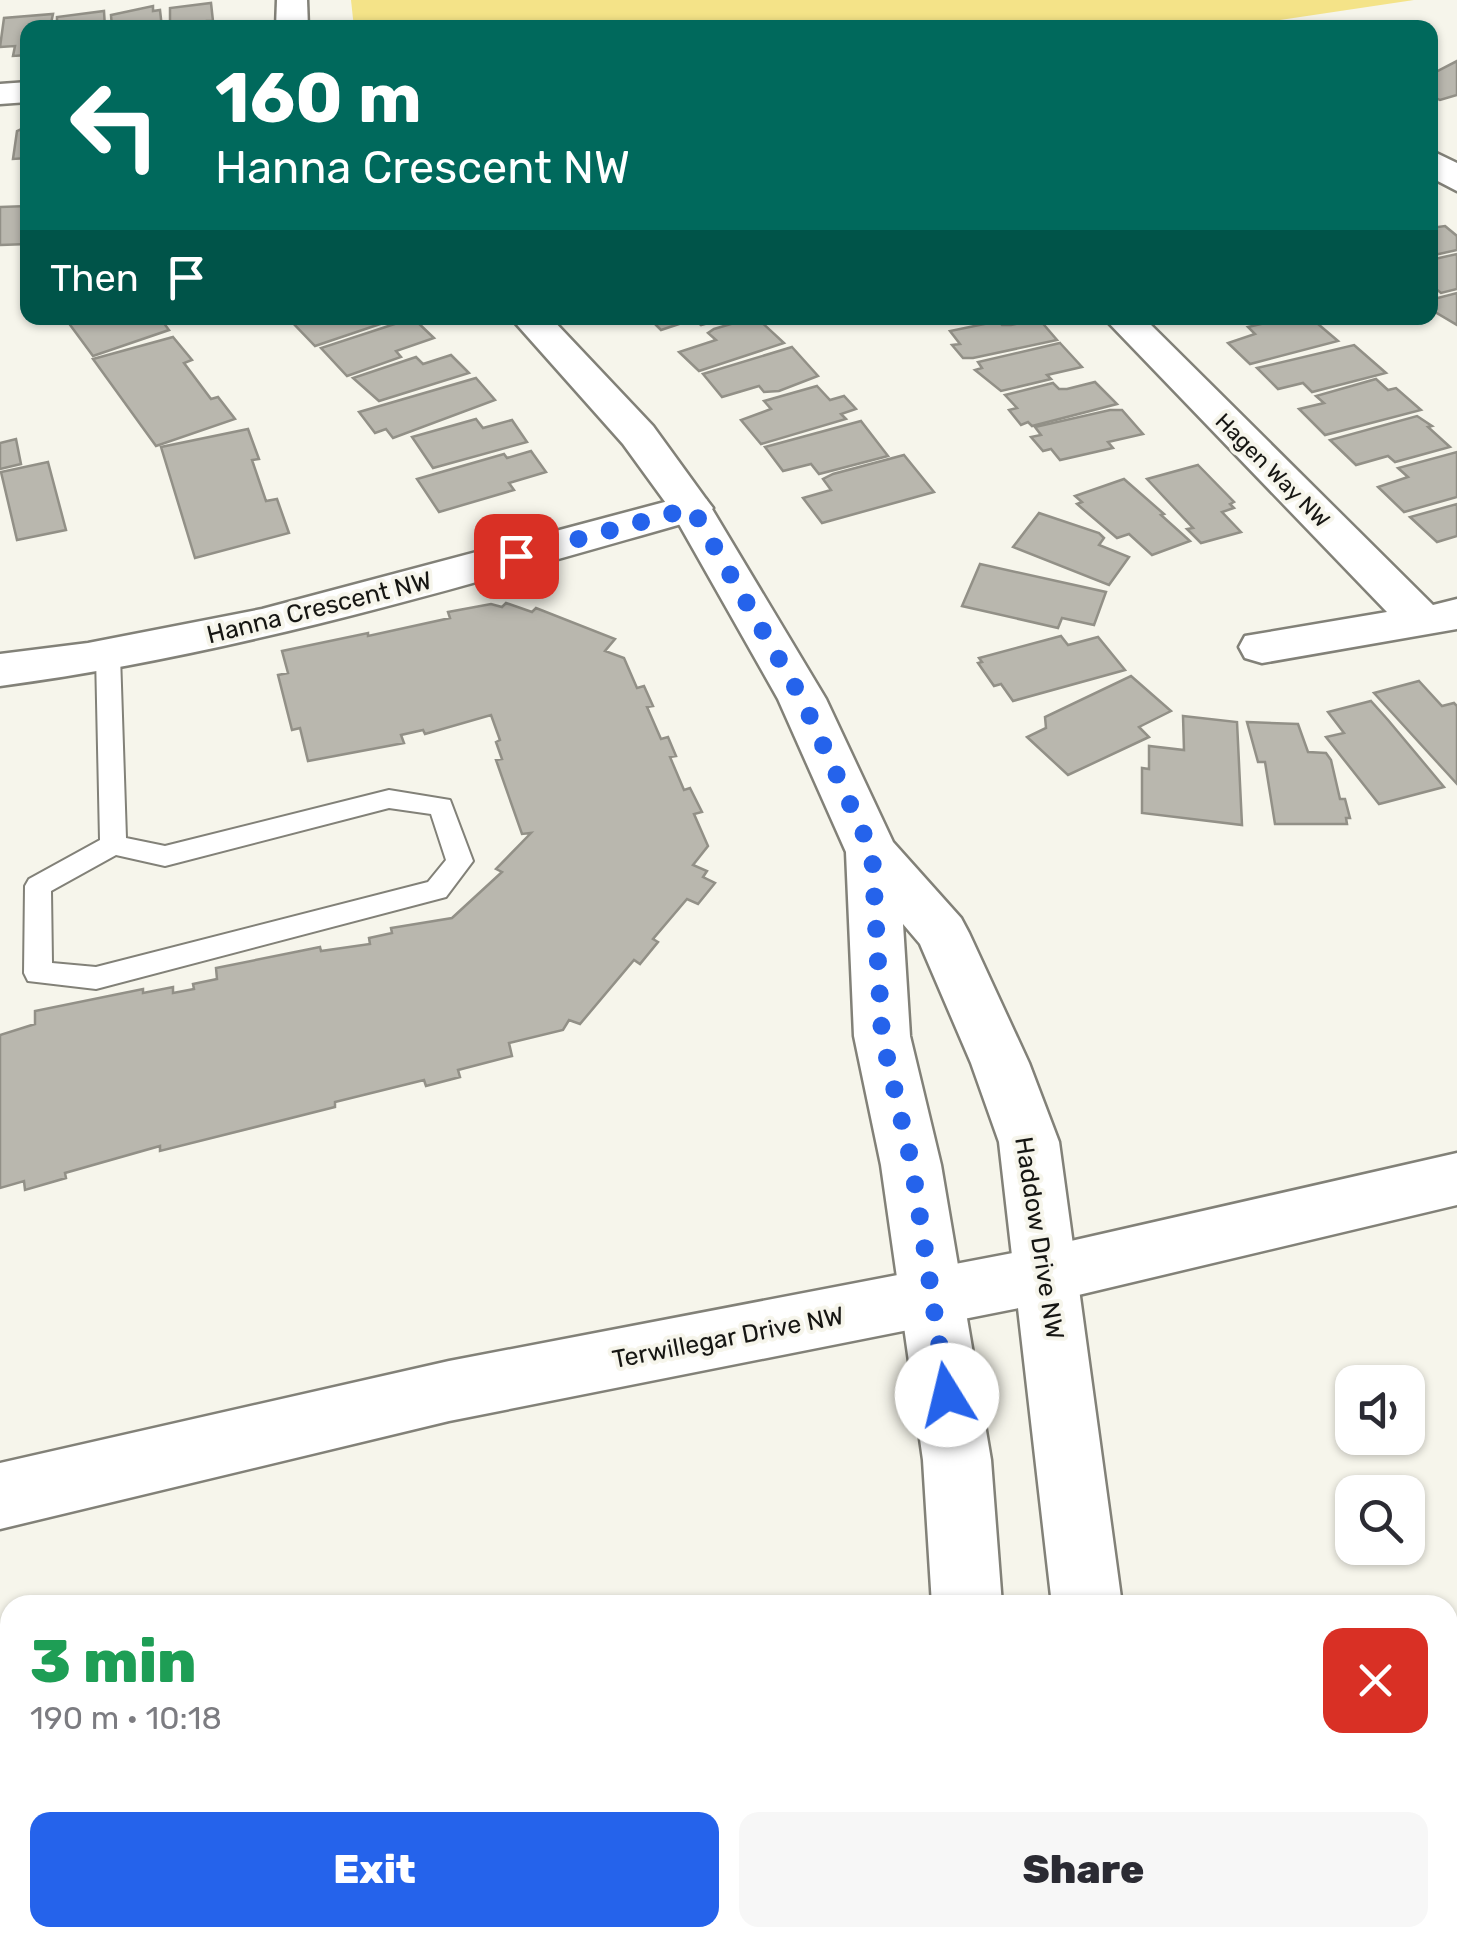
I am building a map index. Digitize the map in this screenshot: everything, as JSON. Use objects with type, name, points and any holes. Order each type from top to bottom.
[{"type":"street","name":"Haddow Drive NW","points":[[537,325],[638,434],[692,508],[802,699],[872,852],[942,934],[1000,1062],[1029,1142],[1085,1595]]},
{"type":"street","name":"Hagen Way NW","points":[[1130,325],[1440,618]]},
{"type":"street","name":"Hanna Crescent NW","points":[[0,670],[108,655],[371,596],[692,508]]},
{"type":"street","name":"Hagen Way NW","points":[[1262,647],[1440,618]]},
{"type":"street","name":"Haddow Drive NW","points":[[872,852],[882,1036],[912,1165],[958,1460],[966,1595]]},
{"type":"street","name":"Terwillegar Drive NW","points":[[0,1496],[449,1390],[1048,1274],[1457,1179]]},
{"type":"lane","points":[[108,655],[113,845]]},
{"type":"lane","points":[[389,799],[440,806],[460,861],[437,890],[96,978],[38,973],[38,886],[113,845],[165,856],[389,799]]},
{"type":"shaded area","points":[[351,0],[1414,0],[1280,20],[353,20]]},
{"type":"building","points":[[211,3],[213,20],[170,20],[170,8]]},
{"type":"building","points":[[153,6],[153,11],[160,10],[161,20],[111,20],[111,15]]},
{"type":"building","points":[[104,11],[105,20],[57,20]]},
{"type":"building","points":[[53,14],[52,20],[20,20],[20,56],[13,56],[15,46],[0,47],[4,18]]},
{"type":"building","points":[[1457,61],[1457,95],[1438,99],[1438,71]]},
{"type":"building","points":[[20,130],[20,159],[13,159]]},
{"type":"building","points":[[20,206],[20,244],[0,245],[0,207]]},
{"type":"building","points":[[1445,226],[1457,236],[1457,250],[1438,254],[1438,227]]},
{"type":"building","points":[[1457,254],[1457,289],[1438,291],[1438,258]]},
{"type":"building","points":[[1457,293],[1457,325],[1438,314],[1438,298]]},
{"type":"building","points":[[70,325],[165,325],[169,330],[93,356]]},
{"type":"building","points":[[295,325],[377,325],[315,346]]},
{"type":"building","points":[[392,325],[420,325],[434,338],[396,351],[401,357],[347,376],[321,348]]},
{"type":"building","points":[[765,325],[784,343],[699,371],[679,352],[716,340],[708,333],[714,329]]},
{"type":"building","points":[[1044,325],[1057,340],[973,358],[963,358],[952,345],[960,344],[950,331]]},
{"type":"building","points":[[1319,325],[1338,341],[1250,364],[1228,343],[1255,334],[1248,327]]},
{"type":"building","points":[[173,337],[192,360],[184,363],[211,399],[218,397],[235,419],[156,446],[93,359]]},
{"type":"building","points":[[1060,343],[1082,367],[1001,391],[975,370],[982,368],[978,362]]},
{"type":"building","points":[[1354,345],[1386,373],[1312,392],[1303,383],[1278,389],[1257,368]]},
{"type":"building","points":[[792,347],[818,376],[779,391],[764,392],[759,386],[722,397],[703,374]]},
{"type":"building","points":[[451,355],[469,373],[379,401],[353,378],[416,357],[423,364]]},
{"type":"building","points":[[476,378],[495,400],[393,438],[386,429],[375,433],[359,412]]},
{"type":"building","points":[[1376,379],[1388,390],[1396,388],[1421,410],[1325,435],[1299,409],[1324,403],[1316,396]]},
{"type":"building","points":[[1095,382],[1117,404],[1032,426],[1028,422],[1021,425],[1009,410],[1017,408],[1005,395],[1053,383],[1059,389],[1067,389]]},
{"type":"building","points":[[817,386],[830,400],[844,396],[856,409],[841,414],[846,419],[761,444],[741,420],[771,409],[764,401]]},
{"type":"building","points":[[1122,410],[1143,434],[1108,442],[1113,448],[1060,460],[1051,449],[1043,451],[1031,437],[1041,435],[1035,427]]},
{"type":"building","points":[[1417,416],[1450,447],[1395,462],[1388,456],[1356,465],[1330,440]]},
{"type":"building","points":[[476,419],[483,428],[512,420],[527,442],[433,468],[412,437]]},
{"type":"building","points":[[861,421],[888,456],[819,474],[811,464],[783,471],[765,447]]},
{"type":"building","points":[[248,429],[259,459],[252,460],[266,501],[277,499],[289,533],[195,558],[161,447]]},
{"type":"building","points":[[16,439],[21,464],[0,469],[0,443]]},
{"type":"building","points":[[531,451],[546,472],[509,483],[514,490],[439,512],[417,479],[504,454],[507,458]]},
{"type":"building","points":[[1457,452],[1457,497],[1404,512],[1378,487],[1408,477],[1398,468]]},
{"type":"building","points":[[904,455],[934,492],[822,523],[803,498],[831,490],[823,479],[833,474]]},
{"type":"building","points":[[48,462],[66,530],[17,540],[1,472]]},
{"type":"building","points":[[1198,465],[1234,502],[1230,504],[1234,508],[1222,512],[1241,532],[1201,543],[1187,529],[1193,528],[1147,479]]},
{"type":"building","points":[[1124,479],[1190,541],[1152,555],[1129,534],[1117,538],[1077,504],[1082,502],[1075,496]]},
{"type":"building","points":[[1457,504],[1457,536],[1437,542],[1410,517]]},
{"type":"building","points":[[1039,513],[1099,533],[1104,538],[1099,545],[1129,557],[1109,585],[1013,547]]},
{"type":"building","points":[[980,564],[1106,592],[1094,625],[1062,618],[1058,628],[962,606]]},
{"type":"building","points":[[506,603],[532,612],[536,608],[615,639],[605,651],[624,658],[637,688],[644,686],[653,706],[647,707],[661,739],[668,737],[676,756],[670,757],[684,790],[690,788],[702,812],[694,814],[708,846],[693,865],[707,871],[703,877],[715,883],[698,904],[687,899],[653,939],[658,942],[640,964],[634,960],[580,1024],[569,1020],[563,1030],[509,1043],[512,1056],[458,1070],[460,1077],[426,1086],[424,1080],[160,1151],[160,1146],[65,1173],[66,1178],[25,1190],[24,1181],[0,1188],[0,1035],[35,1024],[35,1011],[143,989],[143,993],[173,987],[173,993],[194,989],[193,984],[217,979],[216,968],[320,947],[321,951],[370,944],[369,938],[392,933],[391,928],[452,918],[502,872],[496,869],[531,833],[522,834],[496,760],[502,759],[496,742],[500,740],[491,715],[425,734],[423,730],[401,735],[404,743],[308,761],[300,728],[292,730],[278,675],[288,673],[282,651],[450,618],[448,612],[491,604],[502,607]]},
{"type":"building","points":[[1061,636],[1068,645],[1098,637],[1125,670],[1013,701],[1001,684],[994,686],[978,663],[982,662],[979,658]]},
{"type":"building","points":[[1131,676],[1171,711],[1139,727],[1149,737],[1068,775],[1027,737],[1046,728],[1045,717]]},
{"type":"building","points":[[1419,681],[1442,706],[1457,706],[1457,784],[1374,693]]},
{"type":"building","points":[[1371,701],[1444,787],[1379,804],[1326,737],[1344,733],[1328,712]]},
{"type":"building","points":[[1183,716],[1237,722],[1242,825],[1142,813],[1142,768],[1149,769],[1149,746],[1184,750]]},
{"type":"building","points":[[1247,722],[1298,724],[1308,752],[1326,753],[1331,760],[1340,799],[1345,799],[1350,818],[1346,818],[1347,824],[1275,824],[1265,762],[1258,762]]},
{"type":"route","points":[[516,556],[692,508],[802,699],[872,852],[882,1036],[912,1165],[947,1395]]}]
